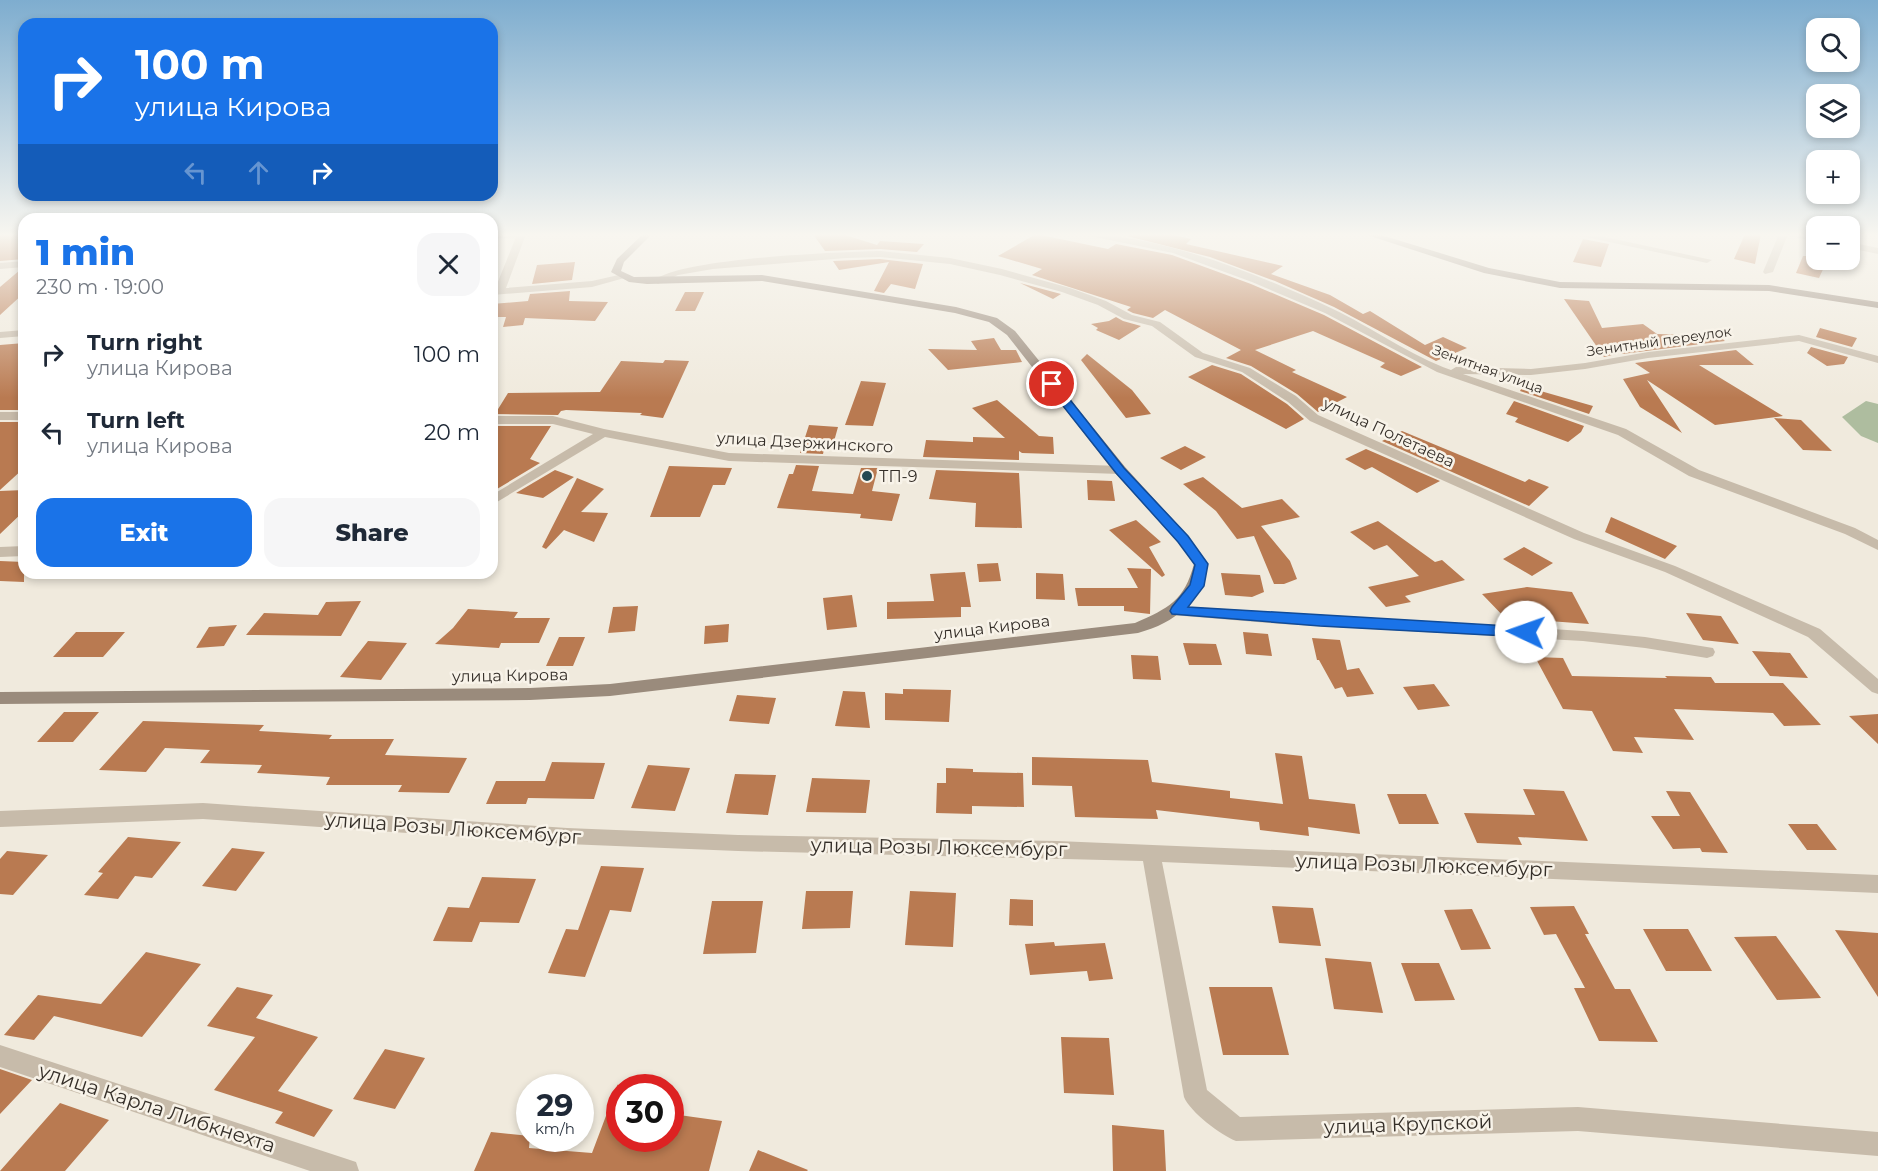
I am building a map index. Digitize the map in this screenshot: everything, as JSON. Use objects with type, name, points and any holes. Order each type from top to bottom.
[{"type":"main road","name":"улица Кирова","points":[[0,698],[530,694],[610,690],[1138,628],[1177,611],[1197,586],[1201,564],[1183,539],[1120,470],[1011,333],[993,320],[956,310],[827,289]]},
{"type":"main road","points":[[1773,289],[1878,305]]},
{"type":"street","points":[[498,292],[536,289]]},
{"type":"street","name":"улица Полетаева","points":[[1061,289],[1102,303],[1128,317],[1156,324],[1199,355],[1246,370],[1292,399],[1314,418],[1580,536],[1670,569],[1814,633],[1878,688]]},
{"type":"street","name":"Зенитная улица","points":[[1276,289],[1329,311],[1441,370],[1622,432],[1694,473],[1850,531],[1878,546]]},
{"type":"street","points":[[0,335],[18,334]]},
{"type":"street","name":"Зенитный переулок","points":[[1441,370],[1531,372],[1585,366],[1648,355],[1799,338],[1878,360]]},
{"type":"street","points":[[0,416],[18,416]]},
{"type":"street","name":"улица Дзержинского","points":[[498,420],[554,420],[603,433],[729,457],[1120,470]]},
{"type":"street","points":[[498,497],[603,433]]},
{"type":"street","points":[[0,552],[18,551]]},
{"type":"street","points":[[1177,611],[1296,620],[1549,633],[1656,642],[1707,652]]},
{"type":"street","name":"улица Розы Люксембург","points":[[0,819],[203,811],[579,837],[1151,853],[1878,884]]},
{"type":"street","name":"улица Крупской","points":[[1151,853],[1197,1097],[1236,1129],[1578,1119],[1878,1144]]},
{"type":"street","name":"улица Карла Либкнехта","points":[[0,1056],[347,1171]]},
{"type":"green space","points":[[1866,401],[1878,404],[1878,443],[1861,436],[1842,417]]},
{"type":"building","points":[[0,289],[18,289],[18,298],[0,315]]},
{"type":"building","points":[[875,289],[887,289],[884,293],[874,291]]},
{"type":"building","points":[[1032,289],[1061,294],[1053,299]]},
{"type":"building","points":[[1074,289],[1262,289],[1324,315],[1422,367],[1401,376],[1380,367],[1385,363],[1313,331],[1255,350],[1296,370],[1292,372],[1347,397],[1318,412],[1297,394],[1251,366],[1226,358],[1241,350],[1165,310],[1153,318],[1127,310],[1131,307]]},
{"type":"building","points":[[1292,289],[1312,289],[1330,295],[1363,314],[1370,311],[1425,345],[1443,337],[1467,348],[1436,361],[1334,307]]},
{"type":"building","points":[[570,291],[569,301],[608,302],[595,321],[525,318],[523,325],[503,327],[506,317],[498,317],[498,304],[528,301],[530,294]]},
{"type":"building","points":[[685,292],[704,292],[695,311],[675,311]]},
{"type":"building","points":[[1564,299],[1589,301],[1602,328],[1643,324],[1657,334],[1719,336],[1725,341],[1622,354],[1613,348],[1616,354],[1604,357]]},
{"type":"building","points":[[1116,317],[1141,326],[1119,340],[1096,330],[1098,328],[1091,324],[1109,321]]},
{"type":"building","points":[[1820,328],[1857,338],[1852,347],[1816,337]]},
{"type":"building","points":[[994,338],[1001,350],[1016,350],[1022,362],[948,370],[928,349],[977,350],[971,341]]},
{"type":"building","points":[[18,344],[18,410],[0,410],[0,345]]},
{"type":"building","points":[[1811,347],[1848,357],[1844,364],[1827,366],[1807,353]]},
{"type":"building","points":[[1736,350],[1754,365],[1699,365],[1783,416],[1715,425],[1647,380],[1682,433],[1640,407],[1623,379],[1650,373],[1635,363]]},
{"type":"building","points":[[1087,354],[1132,390],[1151,414],[1126,418],[1081,360]]},
{"type":"building","points":[[665,360],[689,361],[663,418],[640,415],[642,413],[566,410],[561,411],[558,415],[498,414],[498,409],[508,393],[600,392],[621,361],[663,363]]},
{"type":"building","points":[[1212,365],[1241,374],[1287,404],[1304,419],[1286,429],[1188,377]]},
{"type":"building","points":[[861,381],[886,383],[873,426],[845,425]]},
{"type":"building","points":[[1523,386],[1593,406],[1589,414],[1520,391]]},
{"type":"building","points":[[997,400],[1039,436],[1053,437],[1054,454],[1019,451],[1019,460],[923,457],[926,440],[973,442],[973,437],[1005,438],[972,408]]},
{"type":"building","points":[[1514,401],[1584,426],[1581,432],[1568,442],[1515,422],[1518,418],[1506,414]]},
{"type":"building","points":[[1774,418],[1801,420],[1832,451],[1803,450]]},
{"type":"building","points":[[0,422],[18,422],[18,474],[0,490]]},
{"type":"building","points":[[809,425],[838,427],[833,445],[825,445],[823,454],[800,453]]},
{"type":"building","points":[[498,426],[551,426],[530,459],[540,463],[498,488]]},
{"type":"building","points":[[1402,431],[1525,482],[1529,479],[1549,487],[1529,506],[1382,441]]},
{"type":"building","points":[[1185,446],[1206,457],[1181,470],[1160,458]]},
{"type":"building","points":[[1366,449],[1440,481],[1417,493],[1372,467],[1365,470],[1345,459]]},
{"type":"building","points":[[796,465],[819,466],[812,491],[853,494],[861,468],[878,468],[872,491],[900,494],[892,521],[860,518],[861,514],[777,508],[789,474],[793,474]]},
{"type":"building","points":[[669,466],[732,468],[725,485],[713,485],[700,517],[650,517]]},
{"type":"building","points":[[555,470],[574,477],[543,498],[516,493]]},
{"type":"building","points":[[936,470],[1019,473],[1022,528],[975,527],[976,503],[929,499]]},
{"type":"building","points":[[1203,477],[1242,508],[1282,499],[1300,517],[1261,526],[1290,561],[1297,579],[1284,584],[1274,584],[1254,536],[1237,539],[1216,511],[1183,484]]},
{"type":"building","points":[[577,478],[604,489],[581,512],[608,513],[594,542],[564,530],[546,549],[542,547]]},
{"type":"building","points":[[1087,480],[1112,481],[1115,501],[1088,500]]},
{"type":"building","points":[[18,490],[18,517],[0,534],[0,491]]},
{"type":"building","points":[[1611,517],[1677,546],[1665,559],[1605,532]]},
{"type":"building","points":[[1136,520],[1161,542],[1149,547],[1165,575],[1162,577],[1109,530]]},
{"type":"building","points":[[1378,521],[1435,562],[1442,560],[1465,580],[1405,596],[1411,602],[1386,607],[1368,587],[1419,576],[1387,545],[1374,550],[1350,532]]},
{"type":"building","points":[[1524,547],[1553,563],[1532,576],[1503,559]]},
{"type":"building","points":[[0,561],[18,562],[18,579],[24,579],[24,582],[0,581]]},
{"type":"building","points":[[998,563],[1001,581],[979,582],[977,564]]},
{"type":"building","points":[[1127,568],[1151,569],[1150,614],[1124,611],[1124,606],[1078,606],[1075,588],[1138,588]]},
{"type":"building","points":[[965,572],[971,607],[961,607],[961,617],[887,619],[887,602],[934,601],[930,574]]},
{"type":"building","points":[[1036,573],[1063,574],[1065,600],[1036,599]]},
{"type":"building","points":[[1221,573],[1260,575],[1264,592],[1252,597],[1225,595]]},
{"type":"building","points":[[1527,587],[1572,592],[1589,624],[1549,621],[1546,615],[1509,622],[1482,594]]},
{"type":"building","points":[[852,595],[857,627],[827,630],[823,598]]},
{"type":"building","points":[[361,601],[341,636],[246,635],[264,613],[318,615],[326,602]]},
{"type":"building","points":[[638,606],[635,631],[608,633],[613,607]]},
{"type":"building","points":[[468,609],[518,612],[514,618],[550,618],[539,643],[501,643],[499,648],[435,644],[453,628]]},
{"type":"building","points":[[1686,613],[1721,616],[1739,644],[1703,640]]},
{"type":"building","points":[[729,624],[728,642],[704,644],[705,626]]},
{"type":"building","points":[[237,625],[224,646],[196,648],[209,627]]},
{"type":"building","points":[[76,632],[125,632],[103,657],[53,657]]},
{"type":"building","points":[[1243,632],[1268,634],[1272,656],[1246,654]]},
{"type":"building","points":[[559,637],[585,637],[573,666],[546,666]]},
{"type":"building","points":[[1312,638],[1340,640],[1347,670],[1359,668],[1374,694],[1347,697],[1342,687],[1335,689],[1317,660]]},
{"type":"building","points":[[368,641],[407,643],[381,680],[340,677]]},
{"type":"building","points":[[1183,643],[1216,644],[1222,665],[1189,665]]},
{"type":"building","points":[[1752,651],[1790,653],[1808,678],[1770,676]]},
{"type":"building","points":[[1131,655],[1158,656],[1161,680],[1133,679]]},
{"type":"building","points":[[1535,657],[1563,658],[1572,676],[1711,677],[1715,683],[1783,683],[1821,725],[1784,726],[1773,713],[1674,709],[1694,740],[1634,737],[1643,753],[1613,751],[1592,711],[1563,709]]},
{"type":"building","points":[[1434,684],[1450,706],[1418,710],[1403,687]]},
{"type":"building","points":[[903,689],[951,690],[949,722],[885,720],[885,693],[903,694]]},
{"type":"building","points":[[843,691],[865,692],[870,728],[835,726]]},
{"type":"building","points":[[737,695],[776,698],[769,724],[729,721]]},
{"type":"building","points":[[64,712],[99,712],[73,742],[37,742]]},
{"type":"building","points":[[1878,714],[1878,744],[1849,716]]},
{"type":"building","points":[[143,721],[264,725],[259,731],[332,735],[329,739],[394,739],[385,755],[467,758],[449,793],[398,792],[402,785],[326,785],[330,777],[257,773],[262,765],[200,763],[210,750],[165,748],[146,772],[99,770]]},
{"type":"building","points":[[1275,753],[1302,756],[1309,799],[1355,804],[1360,834],[1308,827],[1309,836],[1260,830],[1259,822],[1156,810],[1158,819],[1075,817],[1072,786],[1032,785],[1032,757],[1148,760],[1152,782],[1230,791],[1230,798],[1283,804]]},
{"type":"building","points":[[552,762],[605,763],[594,799],[528,798],[526,804],[486,804],[496,781],[545,781]]},
{"type":"building","points":[[648,765],[690,768],[675,811],[631,808]]},
{"type":"building","points":[[946,768],[973,769],[973,772],[1023,773],[1024,807],[972,806],[972,814],[936,813],[937,783],[946,783]]},
{"type":"building","points":[[735,774],[776,775],[768,815],[726,813]]},
{"type":"building","points":[[812,778],[870,780],[866,813],[806,812]]},
{"type":"building","points":[[1523,789],[1564,791],[1588,841],[1518,837],[1522,845],[1477,843],[1464,813],[1535,815]]},
{"type":"building","points":[[1666,791],[1690,792],[1728,853],[1702,852],[1700,848],[1673,849],[1651,816],[1680,816]]},
{"type":"building","points":[[1387,794],[1426,794],[1439,824],[1399,824]]},
{"type":"building","points":[[1788,824],[1817,824],[1837,850],[1807,850]]},
{"type":"building","points":[[128,837],[181,842],[152,878],[135,876],[118,899],[84,895],[103,873],[98,872]]},
{"type":"building","points":[[232,848],[265,852],[236,891],[202,886]]},
{"type":"building","points":[[7,851],[48,855],[13,895],[0,894],[0,859]]},
{"type":"building","points":[[601,866],[644,868],[631,912],[610,910],[585,977],[548,973],[566,929],[578,930]]},
{"type":"building","points":[[482,877],[536,879],[519,923],[480,922],[472,942],[433,941],[448,907],[469,908]]},
{"type":"building","points":[[806,891],[853,891],[850,928],[802,929]]},
{"type":"building","points":[[910,891],[956,893],[953,947],[905,945]]},
{"type":"building","points":[[1010,899],[1033,900],[1033,926],[1009,925]]},
{"type":"building","points":[[712,901],[763,901],[756,953],[703,954]]},
{"type":"building","points":[[1272,906],[1313,908],[1321,946],[1279,943]]},
{"type":"building","points":[[1574,906],[1589,934],[1585,934],[1615,989],[1630,989],[1658,1042],[1599,1041],[1574,988],[1585,988],[1556,934],[1544,935],[1530,907]]},
{"type":"building","points":[[1472,909],[1491,949],[1461,950],[1444,910]]},
{"type":"building","points":[[1643,929],[1688,929],[1712,971],[1666,971]]},
{"type":"building","points":[[1835,930],[1878,933],[1878,997]]},
{"type":"building","points":[[1776,936],[1821,998],[1777,1000],[1734,937]]},
{"type":"building","points":[[1054,942],[1055,946],[1105,943],[1113,979],[1089,981],[1087,971],[1030,975],[1025,944]]},
{"type":"building","points":[[146,952],[201,964],[142,1037],[54,1016],[34,1040],[4,1035],[38,995],[101,1004]]},
{"type":"building","points":[[1325,958],[1371,962],[1383,1013],[1334,1009]]},
{"type":"building","points":[[1401,963],[1439,963],[1455,1000],[1415,1001]]},
{"type":"building","points":[[237,987],[273,995],[256,1018],[318,1037],[278,1091],[333,1110],[314,1137],[275,1123],[283,1112],[214,1090],[255,1037],[207,1026]]},
{"type":"building","points":[[1209,987],[1272,987],[1289,1055],[1223,1055]]},
{"type":"building","points":[[1061,1037],[1109,1038],[1114,1095],[1064,1093]]},
{"type":"building","points":[[385,1049],[425,1058],[395,1109],[353,1099]]},
{"type":"building","points":[[0,1069],[32,1080],[0,1114]]},
{"type":"building","points":[[60,1103],[109,1120],[65,1171],[0,1171]]},
{"type":"building","points":[[606,1116],[606,1152],[684,1152],[684,1116],[722,1121],[709,1171],[474,1171],[491,1132],[516,1135],[516,1152],[592,1153]]},
{"type":"building","points":[[1112,1125],[1164,1130],[1166,1171],[1113,1171]]},
{"type":"building","points":[[758,1150],[808,1170],[749,1171]]},
{"type":"place","name":"ТП-9","points":[[867,476]]},
{"type":"route","points":[[1052,384],[1120,470],[1183,539],[1201,564],[1197,586],[1177,611],[1261,618],[1526,632]]}]
